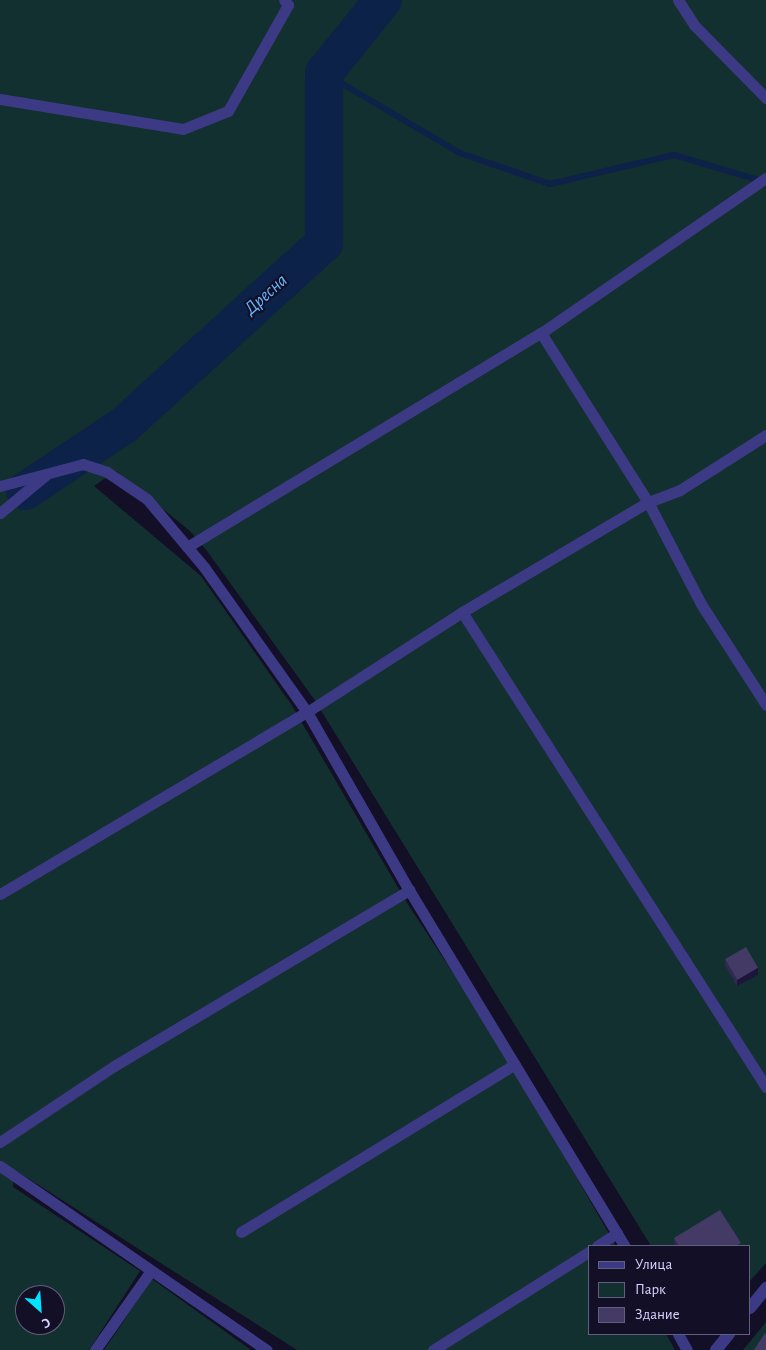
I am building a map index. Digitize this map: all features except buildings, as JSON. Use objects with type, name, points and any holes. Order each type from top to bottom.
[{"type":"street","points":[[751,1307],[766,1288]]},
{"type":"street","points":[[716,1350],[728,1335]]},
{"type":"lane","points":[[678,0],[694,25],[766,98]]},
{"type":"lane","points":[[0,99],[183,129],[228,111],[289,2]]},
{"type":"lane","points":[[188,547],[541,333],[766,178]]},
{"type":"lane","points":[[541,333],[648,502],[701,604],[766,705]]},
{"type":"lane","points":[[0,894],[307,712],[462,612],[648,502],[680,490],[766,435]]},
{"type":"lane","points":[[0,486],[50,471],[82,464],[107,472],[147,499],[188,547],[307,712],[409,890],[624,1245]]},
{"type":"lane","points":[[0,513],[50,471]]},
{"type":"lane","points":[[462,612],[766,1087]]},
{"type":"lane","points":[[0,1142],[114,1066],[409,890]]},
{"type":"lane","points":[[241,1232],[515,1064]]},
{"type":"lane","points":[[0,1166],[150,1272],[267,1350]]},
{"type":"lane","points":[[598,1245],[617,1233]]},
{"type":"lane","points":[[433,1350],[588,1251]]},
{"type":"lane","points":[[95,1350],[150,1272]]},
{"type":"lane","points":[[679,1335],[687,1350]]},
{"type":"green space","points":[[0,0],[766,0],[766,1263],[751,1280],[751,1245],[650,1245],[314,699],[207,551],[190,531],[116,471],[94,486],[201,576],[291,704],[407,903],[503,1049],[615,1245],[588,1245],[588,1335],[667,1335],[675,1350],[297,1350],[15,1170],[13,1187],[140,1271],[89,1350],[0,1350]]},
{"type":"green space","points":[[152,1279],[251,1350],[104,1350]]},
{"type":"green space","points":[[766,1322],[766,1350],[743,1350]]},
{"type":"waterway","name":"Дресна","points":[[25,491],[123,426],[324,243],[324,73],[383,0]]},
{"type":"waterway","points":[[324,73],[460,153],[550,184],[674,155],[762,181]]}]
